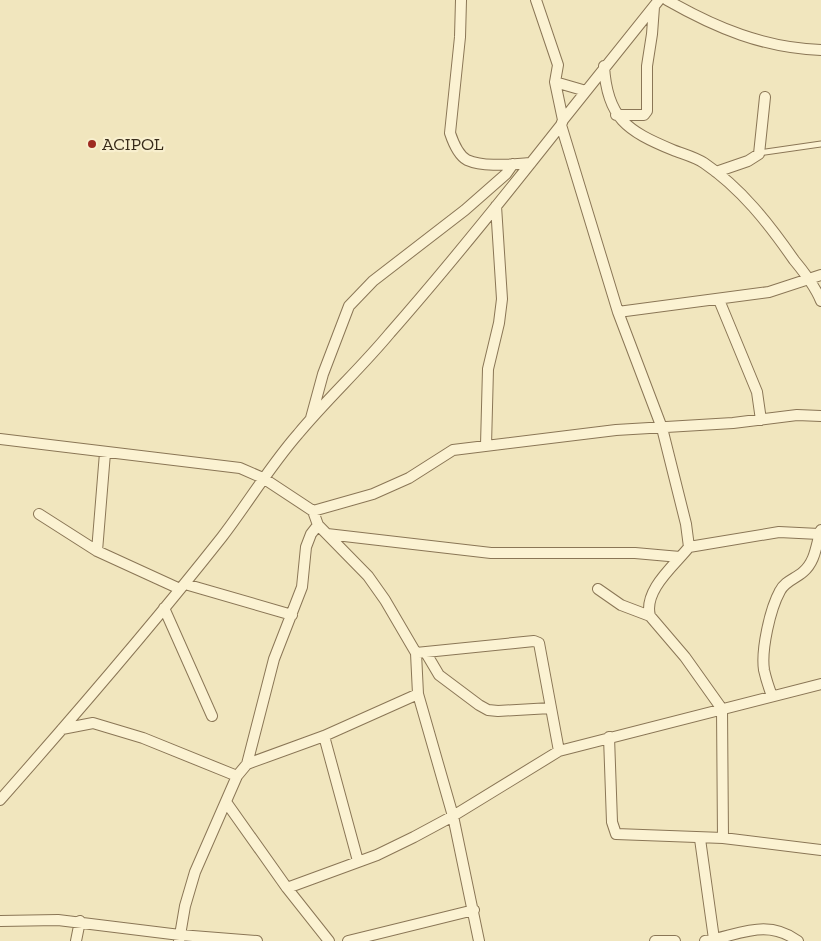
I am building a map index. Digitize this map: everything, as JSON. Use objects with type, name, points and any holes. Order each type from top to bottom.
[{"type":"street","points":[[461,0],[460,37],[450,133],[454,145],[466,159],[482,163],[531,163]]},
{"type":"street","points":[[536,0],[558,66],[555,82],[562,122],[618,312],[662,428],[686,524],[689,547]]},
{"type":"street","points":[[667,0],[694,15],[770,45],[821,50]]},
{"type":"street","points":[[0,800],[84,706],[183,586],[224,534],[263,478],[311,420],[391,333],[496,206],[604,66],[656,3]]},
{"type":"street","points":[[616,115],[644,115],[647,111],[646,66],[656,3]]},
{"type":"street","points":[[604,66],[605,86],[610,106],[616,115],[649,140],[702,162],[731,183],[775,233],[821,301]]},
{"type":"street","points":[[555,82],[586,91]]},
{"type":"street","points":[[716,172],[748,161],[759,154],[765,97]]},
{"type":"street","points":[[311,420],[323,374],[349,306],[373,281],[465,210],[506,174],[513,164]]},
{"type":"street","points":[[486,445],[488,369],[499,323],[502,299],[496,206]]},
{"type":"street","points":[[618,312],[770,292],[809,281],[821,275]]},
{"type":"street","points":[[719,300],[758,392],[761,420]]},
{"type":"street","points":[[313,512],[373,494],[409,478],[453,450],[616,430],[761,420],[797,415],[821,416]]},
{"type":"street","points":[[0,439],[240,468],[263,478],[313,512],[318,525],[372,582],[421,653],[439,675],[488,710],[551,708]]},
{"type":"street","points":[[97,552],[105,452]]},
{"type":"street","points":[[39,514],[97,552],[183,586],[292,615]]},
{"type":"street","points":[[180,938],[184,906],[195,872],[237,776],[247,764],[274,659],[302,587],[306,547],[311,534],[318,525]]},
{"type":"street","points":[[723,838],[722,709],[685,657],[650,616],[648,609],[650,597],[680,556],[689,547],[779,532],[820,532],[811,562],[803,572],[790,578],[780,590],[772,612],[766,641],[764,670],[772,696]]},
{"type":"street","points":[[327,534],[492,553],[635,553],[680,556]]},
{"type":"street","points":[[598,589],[621,605],[650,616]]},
{"type":"street","points":[[164,608],[212,716]]},
{"type":"street","points":[[421,653],[534,641],[539,643],[559,751]]},
{"type":"street","points":[[421,653],[418,694],[453,816],[479,941]]},
{"type":"street","points":[[286,888],[377,855],[453,816],[559,751],[821,684]]},
{"type":"street","points":[[247,764],[324,736],[418,694]]},
{"type":"street","points":[[84,706],[93,723]]},
{"type":"street","points":[[62,729],[93,723],[143,738],[237,776]]},
{"type":"street","points":[[324,736],[358,861]]},
{"type":"street","points":[[609,737],[612,822],[616,834],[700,839],[723,838],[821,850]]},
{"type":"street","points":[[226,802],[286,888],[329,941]]},
{"type":"street","points":[[700,839],[710,940],[773,928],[787,933],[798,941]]},
{"type":"street","points":[[348,941],[474,910]]},
{"type":"street","points":[[0,921],[80,921],[180,938],[257,941]]},
{"type":"street","points":[[76,941],[80,921]]},
{"type":"street","points":[[655,941],[675,941]]},
{"type":"lane","points":[[759,154],[821,144]]},
{"type":"place","name":"ACIPOL","points":[[92,144]]}]
